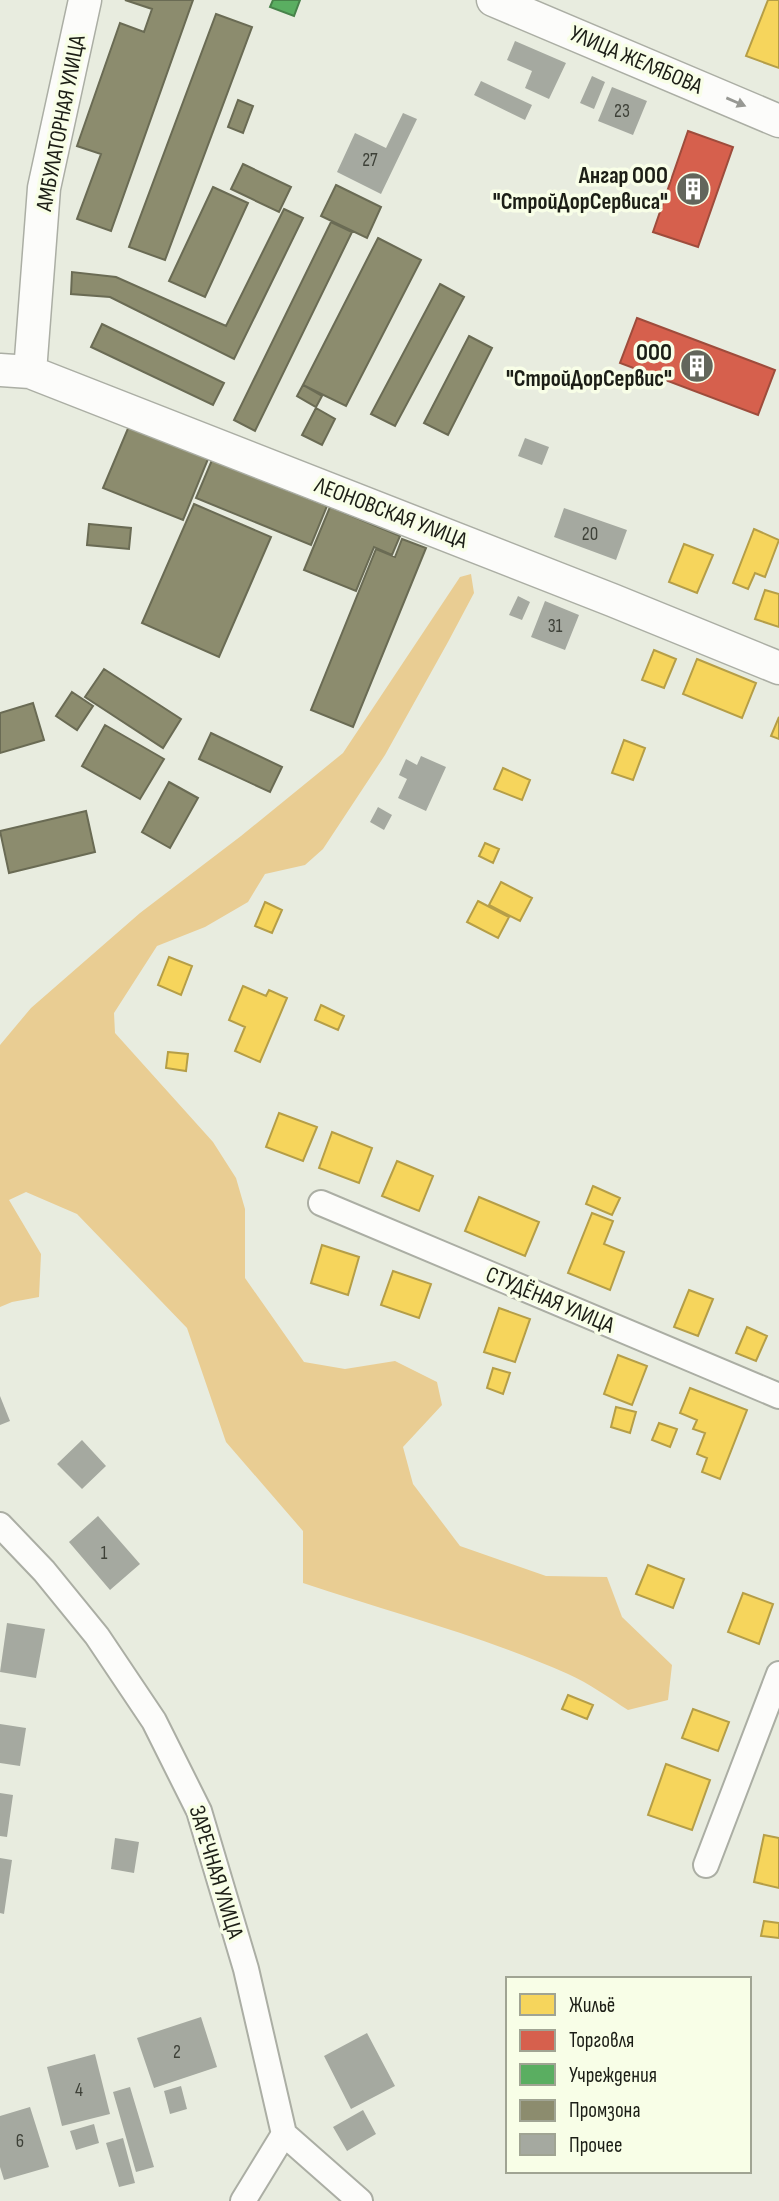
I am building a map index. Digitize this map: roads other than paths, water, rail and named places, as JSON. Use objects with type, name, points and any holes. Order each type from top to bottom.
[{"type":"street","name":"АМБУЛАТОРНАЯ УЛИЦА","points":[[15,371],[44,188],[85,0]]},
{"type":"street","name":"УЛИЦА ЖЕЛЯБОВА","points":[[493,0],[779,121]]},
{"type":"street","name":"ЛЕОНОВСКАЯ УЛИЦА","points":[[15,371],[612,600],[779,668]]},
{"type":"street","name":"СТУДЁНАЯ УЛИЦА","points":[[321,1203],[779,1396]]},
{"type":"street","name":"ЗАРЕЧНАЯ УЛИЦА","points":[[0,1525],[44,1571],[97,1636],[154,1721],[199,1811],[246,1969],[284,2134]]},
{"type":"street","points":[[706,1865],[779,1674]]},
{"type":"street","points":[[243,2201],[284,2134],[360,2201]]},
{"type":"place","name":"Ангар ООО \"СтройДорСервиса\"","points":[[693,189]]},
{"type":"place","name":"ООО \"СтройДорСервис\"","points":[[697,366]]}]
